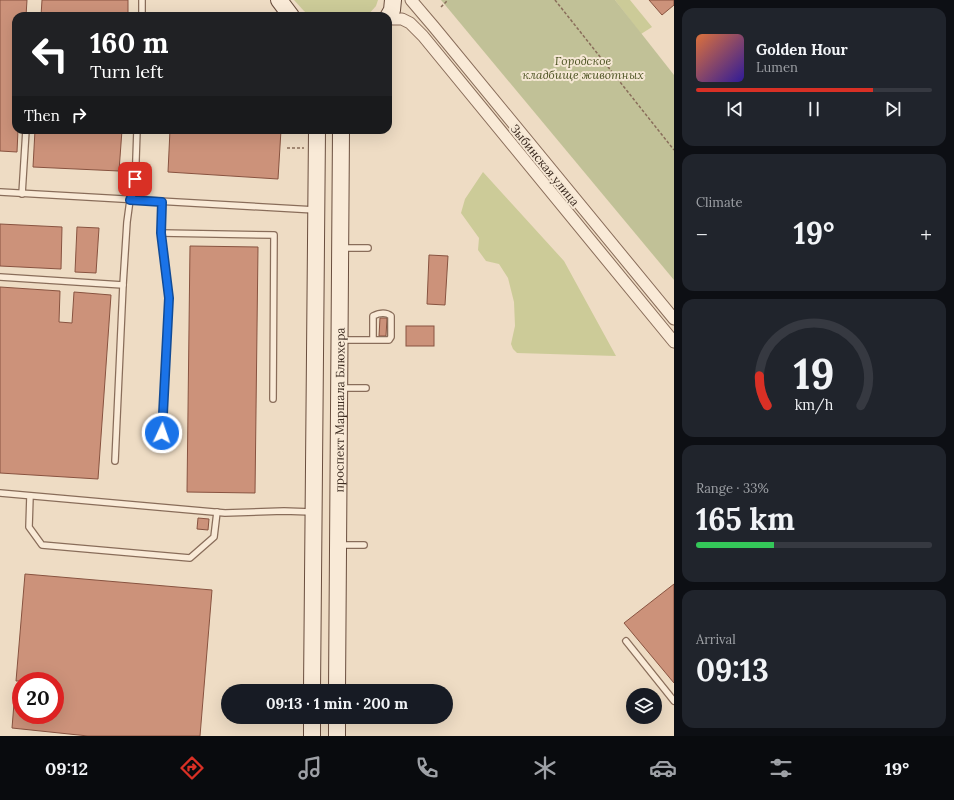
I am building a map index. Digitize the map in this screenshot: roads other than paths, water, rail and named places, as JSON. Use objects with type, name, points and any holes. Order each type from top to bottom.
[{"type":"street","points":[[279,0],[289,12]]},
{"type":"street","points":[[391,12],[393,0]]},
{"type":"street","name":"Зыбинская улица","points":[[411,0],[674,319]]},
{"type":"street","name":"Зыбинская улица","points":[[392,18],[402,19],[410,23],[423,36],[674,342]]},
{"type":"street","name":"проспект Маршала Блюхера","points":[[312,684],[317,134]]},
{"type":"street","name":"проспект Маршала Блюхера","points":[[337,684],[341,134]]},
{"type":"street","points":[[608,262],[620,253]]},
{"type":"street","points":[[312,724],[312,736]]},
{"type":"street","points":[[337,724],[337,736]]},
{"type":"lane","points":[[142,0],[142,12]]},
{"type":"lane","points":[[22,194],[26,134]]},
{"type":"lane","points":[[115,461],[127,222],[130,200],[135,188],[137,134]]},
{"type":"lane","points":[[0,192],[316,211]]},
{"type":"lane","points":[[162,202],[161,233],[169,298],[162,433]]},
{"type":"lane","points":[[161,233],[274,235],[273,400]]},
{"type":"lane","points":[[340,248],[368,248]]},
{"type":"lane","points":[[0,277],[123,285]]},
{"type":"lane","points":[[340,340],[373,340],[389,340],[391,338],[391,316],[388,314],[378,314],[373,316],[373,340]]},
{"type":"lane","points":[[340,388],[366,388]]},
{"type":"lane","points":[[0,493],[217,512],[314,512]]},
{"type":"lane","points":[[30,496],[29,527],[42,545],[57,547],[190,558],[214,537],[217,512]]},
{"type":"lane","points":[[338,545],[364,545]]},
{"type":"lane","points":[[626,640],[674,701]]},
{"type":"park label","name":"Городское кладбище животных","points":[[583,67]]}]
